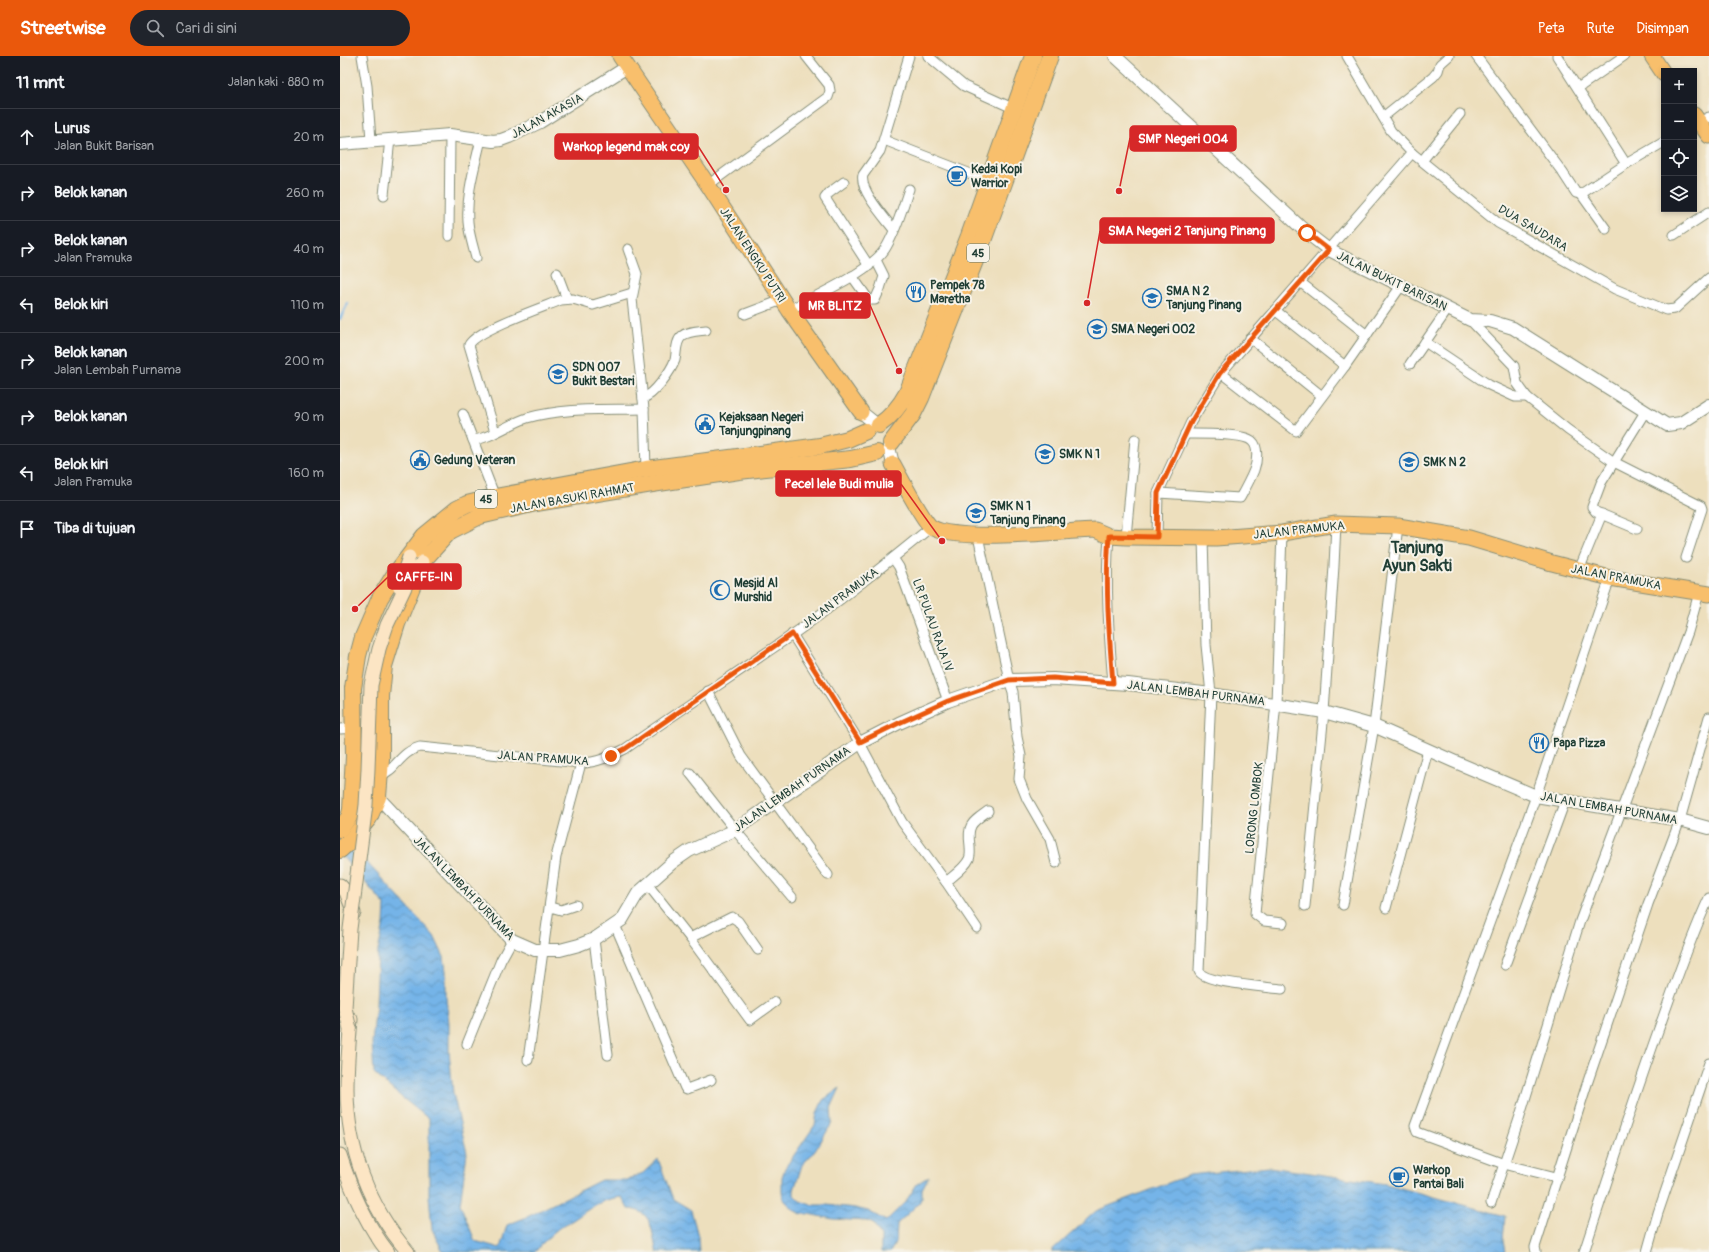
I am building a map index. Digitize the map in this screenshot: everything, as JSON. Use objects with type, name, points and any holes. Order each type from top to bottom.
[{"type":"highway","name":"JALAN BASUKI RAHMAT","points":[[346,845],[369,818],[378,797],[380,779],[381,696],[384,666],[415,560],[424,536],[457,509],[467,504],[495,497],[566,491],[851,459],[884,449],[913,414],[921,398],[984,238],[1004,181],[1022,112],[1033,56]]},
{"type":"highway","name":"JALAN BASUKI RAHMAT","points":[[340,828],[349,817],[351,810],[347,728],[358,656],[363,637],[380,598],[393,577],[450,531],[475,519],[536,503],[566,491],[646,469],[820,446],[848,439],[893,414],[901,405],[907,393],[969,236],[988,181],[1050,56]]},
{"type":"highway","points":[[872,427],[888,430],[891,434],[884,449],[868,450],[865,446],[863,437],[872,427]]},
{"type":"main road","points":[[1652,56],[1661,70]]},
{"type":"main road","name":"JALAN ENGKU PUTRI","points":[[623,61],[708,186],[786,305],[862,412]]},
{"type":"main road","points":[[1699,120],[1709,136]]},
{"type":"main road","points":[[893,464],[931,527]]},
{"type":"main road","name":"JALAN PRAMUKA","points":[[931,527],[948,533],[978,536],[1095,530],[1109,536],[1203,538],[1282,533],[1336,524],[1398,526],[1469,538],[1610,578],[1704,594]]},
{"type":"main road","points":[[340,985],[343,928],[361,786],[365,684],[368,666],[377,633],[402,580],[415,560]]},
{"type":"main road","points":[[350,1029],[345,1008],[350,929],[366,805],[371,684],[379,649],[387,625],[407,582],[415,560]]},
{"type":"main road","points":[[340,885],[346,892],[354,911],[356,926],[347,1089],[348,1115],[355,1154],[364,1181],[380,1215],[408,1252]]},
{"type":"main road","points":[[340,1155],[350,1187],[365,1217],[388,1252]]},
{"type":"street","points":[[362,56],[367,86],[371,140]]},
{"type":"street","points":[[708,186],[828,96],[830,91],[829,85],[806,56]]},
{"type":"street","points":[[894,230],[868,194],[862,180],[863,175],[880,152],[908,56]]},
{"type":"street","points":[[928,56],[973,91],[1022,112]]},
{"type":"street","name":"JALAN BUKIT BARISAN","points":[[1115,56],[1301,227],[1329,250],[1470,320],[1490,321],[1513,328],[1645,412],[1667,424],[1681,423],[1709,405]]},
{"type":"street","name":"DUA SAUDARA","points":[[1347,56],[1391,131],[1412,153],[1498,223],[1615,289],[1652,306],[1666,310],[1675,309],[1709,278]]},
{"type":"street","points":[[1383,117],[1433,77],[1438,71],[1440,64],[1449,56]]},
{"type":"street","points":[[1476,56],[1563,173],[1576,193],[1581,194],[1606,229]]},
{"type":"street","points":[[1557,56],[1626,164]]},
{"type":"street","points":[[1578,88],[1624,56]]},
{"type":"street","name":"JALAN AKASIA","points":[[340,144],[371,140],[450,135],[501,140],[524,130],[572,103],[623,61]]},
{"type":"street","points":[[1422,161],[1460,114]]},
{"type":"street","points":[[449,236],[450,135]]},
{"type":"street","points":[[384,195],[390,139]]},
{"type":"street","points":[[476,258],[468,222],[468,215],[472,176],[481,139]]},
{"type":"street","points":[[884,140],[988,181]]},
{"type":"street","points":[[1581,194],[1626,164],[1661,144]]},
{"type":"street","points":[[1157,537],[1158,493],[1185,434],[1220,373],[1276,311],[1412,153]]},
{"type":"street","points":[[844,182],[829,193],[825,198],[872,263],[884,276],[875,300],[869,300],[852,276]]},
{"type":"street","points":[[744,314],[786,305],[852,276],[872,263],[885,249],[894,230],[909,189]]},
{"type":"street","points":[[1674,234],[1709,212]]},
{"type":"street","points":[[628,249],[637,274],[637,279],[632,292],[644,409],[646,469]]},
{"type":"street","points":[[557,273],[567,299]]},
{"type":"street","points":[[1300,282],[1366,335]]},
{"type":"street","points":[[1220,373],[1296,431],[1345,366],[1401,286]]},
{"type":"street","points":[[495,432],[468,344],[470,341],[491,329],[561,300],[573,299],[593,305],[632,292]]},
{"type":"street","points":[[1410,364],[1448,309]]},
{"type":"street","points":[[1276,311],[1345,366]]},
{"type":"street","points":[[1470,320],[1514,366],[1517,383],[1527,397],[1568,430],[1614,462],[1701,506],[1702,509],[1686,558]]},
{"type":"street","points":[[643,398],[653,392],[672,366],[675,360],[677,344],[681,337],[690,332],[706,330]]},
{"type":"street","points":[[1250,338],[1322,396]]},
{"type":"street","points":[[1425,342],[1489,385],[1515,397],[1527,397]]},
{"type":"street","points":[[473,440],[529,418],[554,413],[592,410],[644,409]]},
{"type":"street","points":[[862,412],[872,427]]},
{"type":"street","points":[[1637,528],[1596,512],[1592,507],[1601,483],[1645,412]]},
{"type":"street","points":[[463,414],[495,497]]},
{"type":"street","points":[[1158,493],[1240,498],[1254,469],[1257,452],[1254,444],[1248,438],[1185,434]]},
{"type":"street","points":[[1126,537],[1135,439]]},
{"type":"street","points":[[884,449],[893,464]]},
{"type":"street","points":[[1579,570],[1602,514]]},
{"type":"street","points":[[1305,906],[1324,712],[1336,524]]},
{"type":"street","points":[[1343,905],[1374,726],[1398,526]]},
{"type":"street","name":"JALAN PRAMUKA","points":[[380,779],[383,774],[406,753],[420,747],[581,763],[597,761],[625,749],[792,634],[893,558],[931,527]]},
{"type":"street","name":"LORONG LOMBOK","points":[[1282,533],[1276,703],[1255,914],[1264,921],[1283,924]]},
{"type":"street","points":[[978,536],[1009,680],[1013,692],[1017,737],[1021,756],[1019,779],[1027,799],[1050,839],[1056,863]]},
{"type":"street","points":[[1109,536],[1108,603],[1113,683]]},
{"type":"street","points":[[1203,538],[1206,645],[1211,694],[1199,971],[1201,976],[1216,981],[1282,989]]},
{"type":"street","name":"LR PULAU RAJA IV","points":[[893,558],[899,567],[948,701]]},
{"type":"street","points":[[1556,1177],[1504,1164],[1417,1132],[1415,1126],[1536,796],[1610,578]]},
{"type":"street","points":[[1490,1204],[1519,1119],[1580,921],[1688,632],[1704,594]]},
{"type":"street","points":[[792,634],[860,742],[902,822],[946,882],[977,928]]},
{"type":"street","name":"JALAN LEMBAH PURNAMA","points":[[378,797],[512,940],[536,950],[560,950],[594,939],[622,920],[638,894],[660,873],[689,851],[736,830],[860,742],[948,701],[1009,680],[1053,678],[1113,683],[1211,694],[1276,703],[1324,712],[1374,726],[1536,796],[1680,820],[1709,828]]},
{"type":"street","points":[[708,691],[741,756],[774,804],[828,876]]},
{"type":"street","points":[[1536,1252],[1535,1247],[1556,1177],[1648,904],[1680,820],[1709,717]]},
{"type":"street","points":[[1386,908],[1428,750]]},
{"type":"street","points":[[528,1060],[556,857],[581,763]]},
{"type":"street","points":[[690,773],[792,897]]},
{"type":"street","points":[[1505,965],[1565,801]]},
{"type":"street","points":[[946,882],[963,868],[969,859],[970,851],[968,830],[974,820],[988,810]]},
{"type":"street","points":[[648,885],[690,938],[750,1020],[776,1002]]},
{"type":"street","points":[[1584,1252],[1671,994],[1698,922],[1709,898]]},
{"type":"street","points":[[550,907],[561,910],[576,906]]},
{"type":"street","points":[[690,938],[732,917],[738,921],[758,950]]},
{"type":"street","points":[[615,925],[685,1088],[687,1089],[711,1080]]},
{"type":"street","points":[[594,939],[608,1055]]},
{"type":"street","points":[[466,1044],[500,960],[512,940]]},
{"type":"street","points":[[1647,1252],[1658,1213],[1709,1063]]},
{"type":"water","points":[[340,833],[434,936],[444,957],[449,1023],[449,1051],[453,1093],[467,1153],[460,1204],[475,1241],[500,1248],[507,1225],[527,1217],[601,1180],[626,1180],[643,1173],[658,1159],[673,1199],[691,1210],[698,1236],[699,1252],[657,1252],[652,1230],[647,1218],[643,1213],[628,1209],[622,1197],[601,1202],[590,1208],[552,1233],[535,1252],[443,1252],[432,1229],[429,1196],[429,1119],[374,1073],[372,1043],[376,1005],[378,951],[384,924],[385,905],[340,854]]},
{"type":"water","points":[[840,1088],[831,1108],[832,1123],[815,1151],[802,1165],[794,1190],[794,1195],[800,1201],[811,1205],[855,1208],[868,1211],[886,1221],[906,1201],[917,1184],[929,1176],[922,1189],[922,1197],[919,1203],[897,1224],[896,1242],[890,1252],[881,1252],[881,1236],[874,1224],[867,1221],[833,1219],[802,1214],[795,1211],[783,1199],[782,1177],[785,1168],[815,1125],[817,1113],[823,1100]]},
{"type":"water","points":[[1269,1167],[1386,1184],[1505,1216],[1503,1241],[1505,1252],[1051,1252],[1096,1211],[1189,1175]]},
{"type":"waterway","points":[[340,319],[348,303]]},
{"type":"place","name":"Kedai Kopi Warrior","points":[[957,176]]},
{"type":"place","name":"Warkop legend mak coy","points":[[726,190]]},
{"type":"place","name":"SMP Negeri 004","points":[[1119,191]]},
{"type":"place","name":"Pempek 78 Maretha","points":[[916,292]]},
{"type":"place","name":"SMA N 2 Tanjung Pinang","points":[[1152,298]]},
{"type":"place","name":"SMA Negeri 2 Tanjung Pinang","points":[[1087,303]]},
{"type":"place","name":"SMA Negeri 002","points":[[1097,329]]},
{"type":"place","name":"MR BLITZ","points":[[899,371]]},
{"type":"place","name":"SDN 007 Bukit Bestari","points":[[558,374]]},
{"type":"place","name":"Kejaksaan Negeri Tanjungpinang","points":[[705,424]]},
{"type":"place","name":"SMK N 1","points":[[1045,454]]},
{"type":"place","name":"Gedung Veteran","points":[[420,460]]},
{"type":"place","name":"SMK N 2","points":[[1409,462]]},
{"type":"place","name":"SMK N 1 Tanjung Pinang","points":[[976,513]]},
{"type":"place","name":"Pecel lele Budi mulia","points":[[942,541]]},
{"type":"place","name":"Mesjid Al Murshid","points":[[720,590]]},
{"type":"place","name":"CAFFE-IN","points":[[355,609]]},
{"type":"place","name":"Papa Pizza","points":[[1539,743]]},
{"type":"place","name":"Warkop Pantai Bali","points":[[1399,1177]]},
{"type":"district","name":"Tanjung Ayun Sakti","points":[[1417,556]]},
{"type":"route","points":[[611,756],[625,749],[792,634],[860,742],[948,701],[1009,680],[1053,678],[1113,683],[1109,634],[1109,536],[1157,537],[1158,493],[1191,422],[1220,373],[1329,250],[1307,233]]}]
